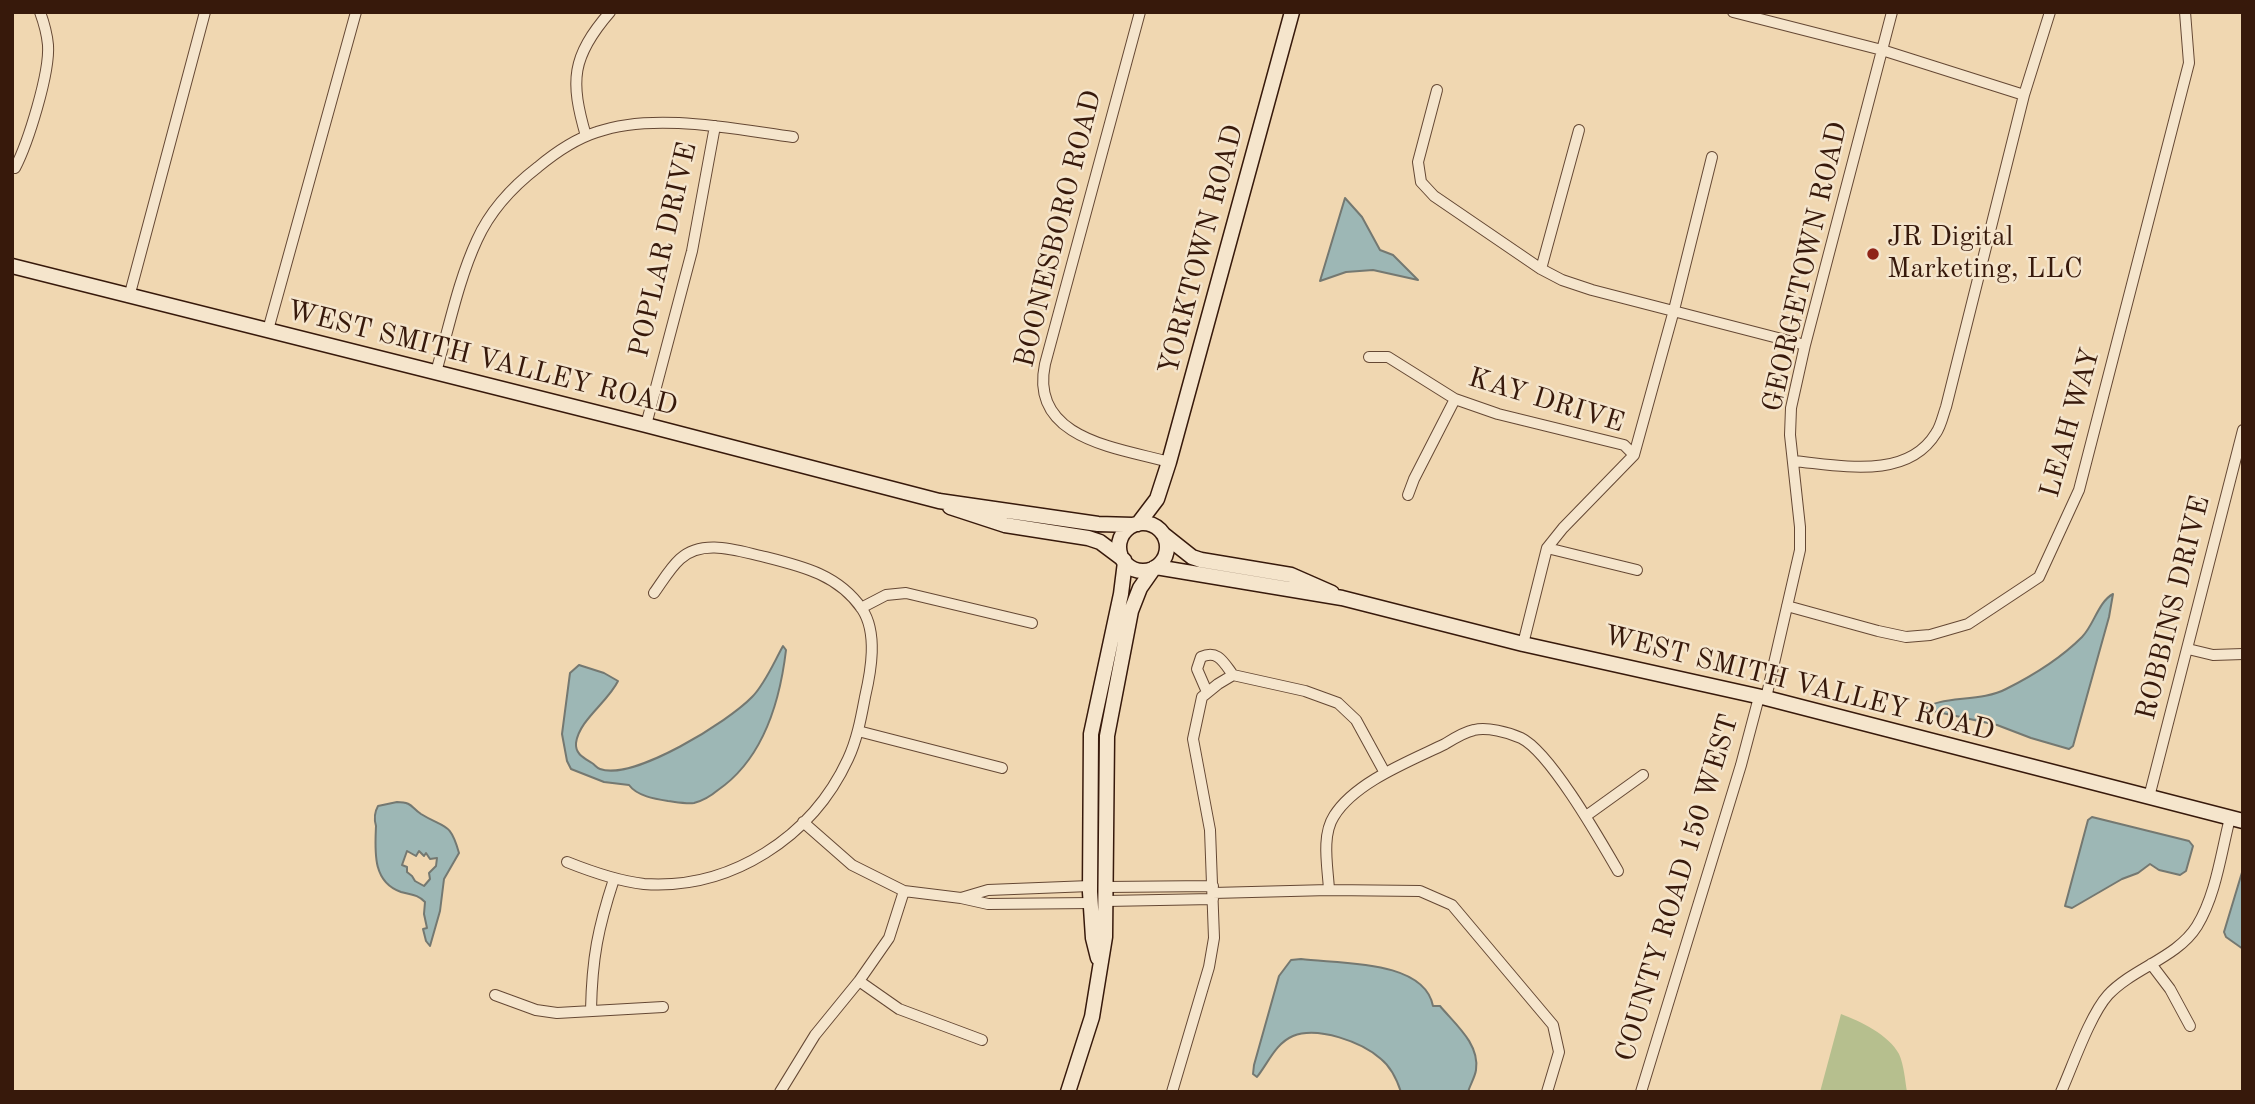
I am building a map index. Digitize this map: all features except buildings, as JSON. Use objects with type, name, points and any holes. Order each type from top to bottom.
[{"type":"main road","name":"YORKTOWN ROAD","points":[[1136,524],[1157,499],[1169,461],[1292,12]]},
{"type":"main road","name":"WEST SMITH VALLEY ROAD","points":[[12,266],[939,501],[1098,524],[1136,524]]},
{"type":"main road","name":"YORKTOWN ROAD","points":[[1157,499],[1162,532]]},
{"type":"main road","name":"WEST SMITH VALLEY ROAD","points":[[939,501],[957,511],[1004,525],[1100,542],[1125,561]]},
{"type":"main road","points":[[1068,1092],[1092,1017],[1105,937],[1101,897],[1107,736],[1131,611],[1140,588],[1163,561],[1167,552],[1167,543],[1162,532],[1148,523],[1136,524],[1126,531],[1121,539],[1120,552],[1125,561],[1139,570],[1155,568]]},
{"type":"main road","name":"WEST SMITH VALLEY ROAD","points":[[1162,532],[1192,557],[1291,575],[1342,598]]},
{"type":"main road","points":[[1101,897],[1090,886],[1091,734],[1122,589],[1125,561]]},
{"type":"main road","name":"WEST SMITH VALLEY ROAD","points":[[1155,568],[1342,598],[1523,644],[1762,698],[2237,820]]},
{"type":"street","points":[[15,168],[26,145],[48,58],[48,42],[40,12]]},
{"type":"street","points":[[129,297],[205,12]]},
{"type":"street","points":[[268,330],[356,12]]},
{"type":"street","points":[[586,136],[577,98],[577,69],[589,38],[610,12]]},
{"type":"street","name":"BOONESBORO ROAD","points":[[1140,12],[1045,364],[1042,376],[1043,394],[1051,410],[1072,432],[1092,441],[1169,461]]},
{"type":"street","points":[[1733,12],[1882,50],[2024,95]]},
{"type":"street","name":"GEORGETOWN ROAD","points":[[1762,698],[1800,550],[1791,408],[1892,12]]},
{"type":"street","points":[[1793,461],[1881,466],[1905,460],[1937,433],[1946,407],[2024,95],[2050,12]]},
{"type":"street","name":"LEAH WAY","points":[[1787,606],[1906,637],[1930,635],[1968,624],[2039,577],[2080,490],[2189,63],[2185,12]]},
{"type":"street","points":[[1437,90],[1418,162],[1421,183],[1434,196],[1541,269],[1562,280],[1805,345]]},
{"type":"street","points":[[436,372],[471,254],[486,222],[515,186],[554,153],[586,136],[633,124],[715,126],[793,137]]},
{"type":"street","name":"POPLAR DRIVE","points":[[646,425],[692,251],[715,126]]},
{"type":"street","points":[[1541,269],[1579,130]]},
{"type":"street","points":[[1523,644],[1547,548],[1634,455],[1712,157]]},
{"type":"street","name":"KAY DRIVE","points":[[1370,357],[1388,357],[1455,399],[1498,414],[1624,445],[1634,455]]},
{"type":"street","points":[[1408,495],[1455,399]]},
{"type":"street","name":"ROBBINS DRIVE","points":[[2149,797],[2243,430]]},
{"type":"street","points":[[567,862],[614,879],[668,884],[719,876],[750,863],[783,841],[832,788],[849,757],[858,731],[870,675],[872,640],[861,608],[844,588],[820,573],[767,558],[716,548],[698,550],[683,557],[654,593]]},
{"type":"street","points":[[1547,548],[1637,570]]},
{"type":"street","points":[[861,608],[886,595],[906,593],[1032,623]]},
{"type":"street","points":[[2188,649],[2213,654],[2243,654]]},
{"type":"street","points":[[1172,1092],[1212,955],[1214,938],[1210,830],[1193,739],[1205,695],[1197,669],[1201,657],[1208,654],[1217,655],[1233,675],[1305,691],[1338,703],[1356,720],[1385,773]]},
{"type":"street","points":[[1205,695],[1233,675]]},
{"type":"street","name":"COUNTY ROAD 150 WEST","points":[[1641,1092],[1762,698]]},
{"type":"street","points":[[1329,890],[1327,842],[1332,818],[1344,801],[1385,773],[1474,729],[1498,731],[1521,738],[1537,749],[1586,816],[1618,871]]},
{"type":"street","points":[[858,731],[1002,768]]},
{"type":"street","points":[[1586,816],[1643,775]]},
{"type":"street","points":[[2061,1092],[2101,1005],[2115,988],[2181,944],[2199,922],[2237,820]]},
{"type":"street","points":[[803,822],[852,865],[904,891],[988,904],[1213,893],[1420,891],[1452,905],[1553,1025],[1559,1052],[1547,1092]]},
{"type":"street","points":[[591,1010],[592,963],[599,924],[614,879]]},
{"type":"street","points":[[961,898],[988,890],[1090,886]]},
{"type":"street","points":[[781,1092],[815,1035],[859,981],[889,938],[904,891]]},
{"type":"street","points":[[2151,964],[2170,989],[2190,1026]]},
{"type":"street","points":[[859,981],[899,1009],[982,1040]]},
{"type":"street","points":[[495,995],[536,1010],[557,1013],[663,1007]]},
{"type":"green space","points":[[1841,1014],[1873,1030],[1894,1047],[1902,1063],[1907,1092],[1820,1092]]},
{"type":"water","points":[[1345,198],[1362,217],[1380,250],[1393,255],[1418,280],[1373,270],[1346,272],[1320,281]]},
{"type":"water","points":[[2113,594],[2073,746],[2069,749],[1997,725],[1924,709],[1939,702],[1996,693],[2036,672],[2082,637],[2104,602]]},
{"type":"water","points":[[783,646],[786,650],[774,709],[758,746],[734,777],[707,798],[691,803],[658,799],[641,794],[629,785],[604,782],[571,769],[562,734],[570,673],[579,665],[618,681],[582,727],[576,743],[581,755],[598,768],[615,770],[657,758],[723,720],[757,692]]},
{"type":"water","points":[[397,802],[409,804],[421,814],[446,827],[456,843],[459,853],[444,879],[440,911],[430,946],[423,929],[427,928],[425,902],[417,896],[392,887],[385,881],[377,865],[375,816],[378,806]],"holes":[[[407,851],[416,856],[419,851],[424,856],[426,853],[430,859],[437,858],[436,866],[429,873],[430,879],[424,886],[415,881],[407,872],[407,867],[402,865]]]},
{"type":"water","points":[[2092,817],[2189,841],[2193,846],[2186,871],[2180,875],[2159,870],[2150,864],[2072,908],[2065,906],[2088,820]]},
{"type":"water","points":[[2243,869],[2243,949],[2226,937],[2224,932]]},
{"type":"water","points":[[1291,960],[1378,967],[1414,980],[1426,991],[1433,1006],[1440,1006],[1470,1043],[1476,1070],[1468,1092],[1401,1092],[1396,1078],[1385,1062],[1363,1047],[1327,1034],[1303,1033],[1287,1039],[1277,1048],[1257,1077],[1253,1074],[1279,976]]},
{"type":"place","name":"JR Digital Marketing, LLC","points":[[1873,254]]}]
